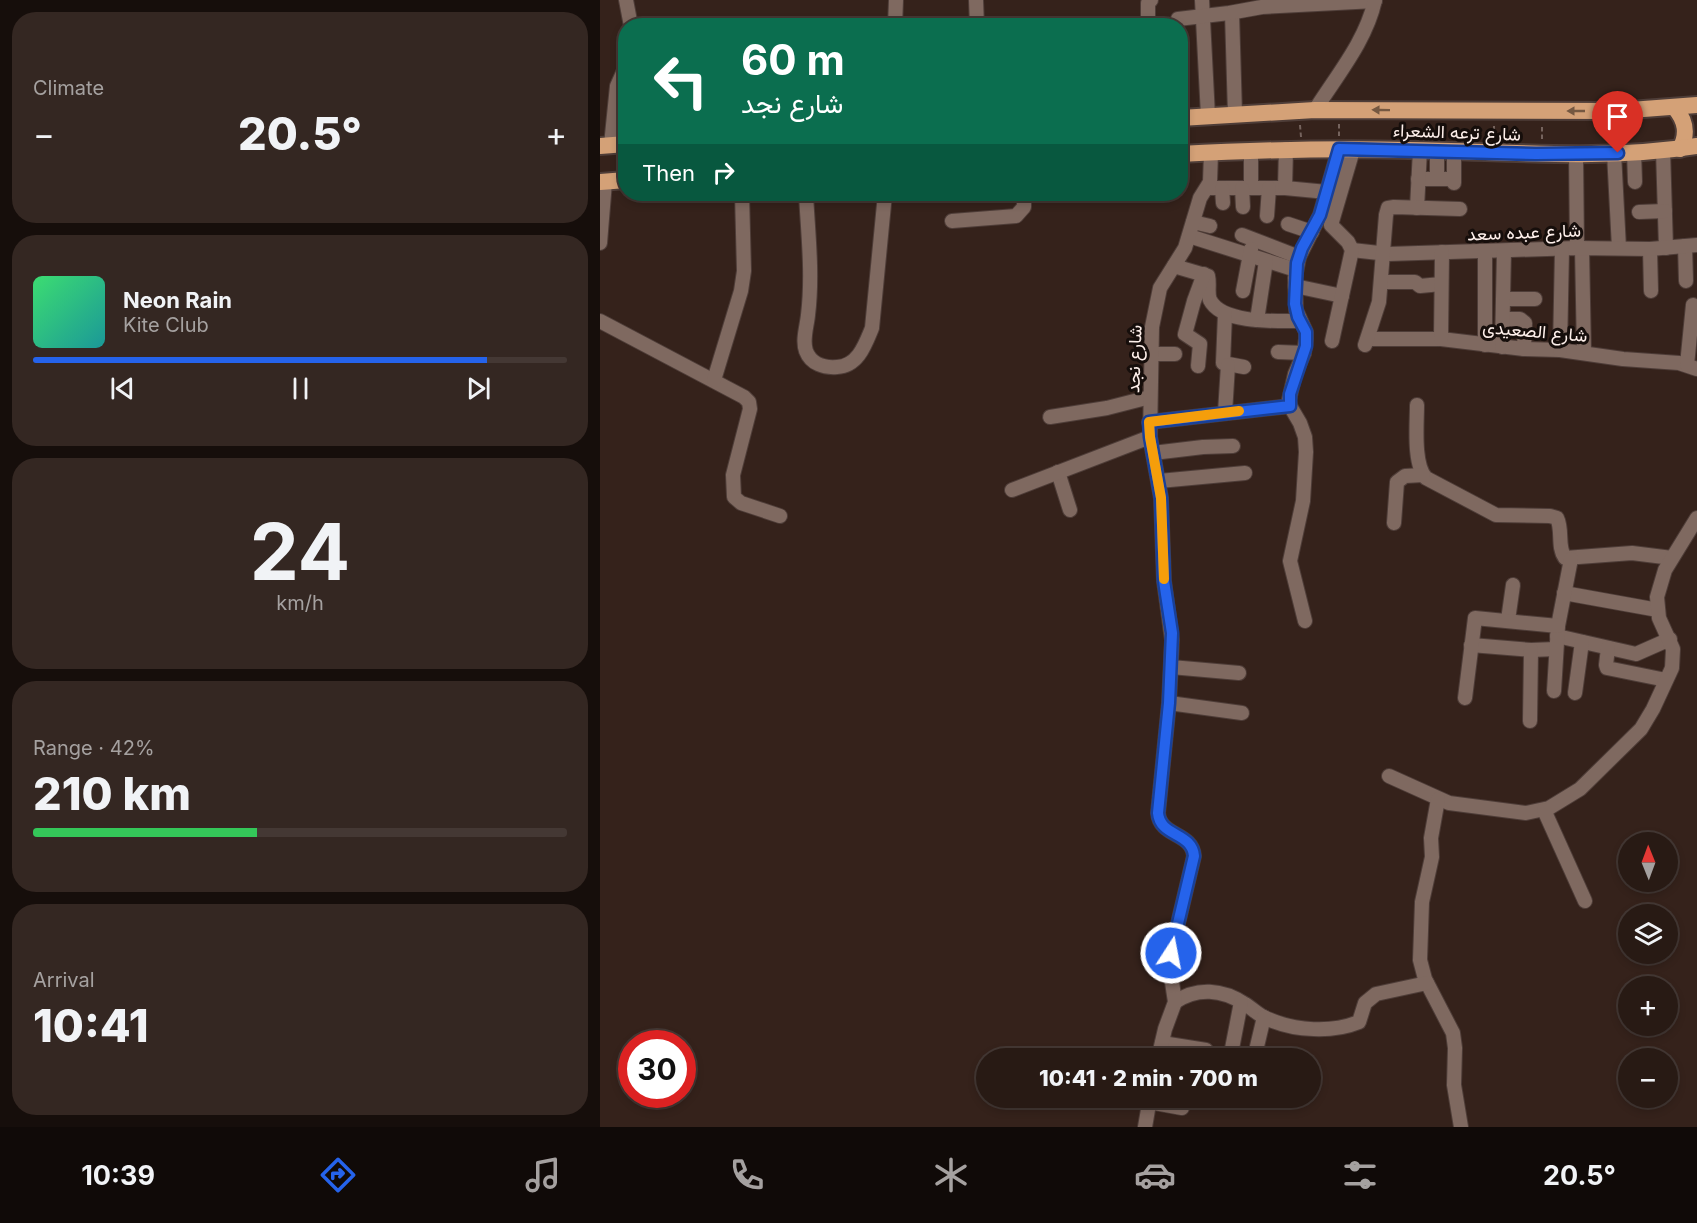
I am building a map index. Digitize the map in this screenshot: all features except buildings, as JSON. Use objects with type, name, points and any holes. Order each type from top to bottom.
[{"type":"highway","name":"شارع ترعه الشعراء","points":[[1188,117],[1340,109],[1617,111],[1697,105]]},
{"type":"highway","points":[[1675,108],[1684,120],[1689,147]]},
{"type":"highway","name":"شارع ترعه الشعراء","points":[[1188,154],[1346,149],[1576,154],[1622,153],[1689,147]]},
{"type":"highway","points":[[603,182],[618,181]]},
{"type":"street","points":[[627,0],[630,18]]},
{"type":"street","points":[[895,18],[896,0]]},
{"type":"street","points":[[976,0],[977,18]]},
{"type":"street","points":[[1148,18],[1148,3],[1151,0]]},
{"type":"street","points":[[1202,0],[1208,116]]},
{"type":"street","points":[[1188,20],[1237,8],[1375,1],[1362,37],[1307,110]]},
{"type":"street","points":[[1235,114],[1237,8]]},
{"type":"street","points":[[612,145],[618,84]]},
{"type":"street","points":[[1285,188],[1294,149]]},
{"type":"street","points":[[1305,621],[1290,561],[1303,501],[1306,445],[1299,423],[1290,406],[1290,394],[1304,353],[1306,332],[1296,310],[1295,286],[1297,264],[1320,215],[1327,192],[1346,149]]},
{"type":"street","points":[[1332,341],[1352,250],[1348,242],[1331,225],[1346,149]]},
{"type":"street","points":[[1417,208],[1419,179],[1428,150]]},
{"type":"street","points":[[1428,150],[1437,179]]},
{"type":"street","points":[[1663,150],[1666,248]]},
{"type":"street","points":[[1243,207],[1251,151]]},
{"type":"street","points":[[1419,179],[1454,181],[1454,152]]},
{"type":"street","name":"شارع نجد","points":[[1161,1048],[1175,1002],[1170,969],[1171,953],[1194,856],[1188,842],[1164,827],[1158,819],[1169,703],[1172,633],[1164,581],[1162,508],[1149,422],[1153,316],[1164,280],[1185,248],[1200,198],[1211,179],[1211,153]]},
{"type":"street","points":[[1622,153],[1635,182]]},
{"type":"street","points":[[1619,248],[1622,153]]},
{"type":"street","points":[[1576,154],[1584,353]]},
{"type":"street","points":[[600,243],[603,182]]},
{"type":"street","points":[[1207,188],[1285,188],[1327,192]]},
{"type":"street","points":[[1222,188],[1223,203]]},
{"type":"street","points":[[1267,216],[1269,188]]},
{"type":"street","points":[[714,380],[741,291],[744,270],[742,201]]},
{"type":"street","points":[[806,201],[810,274],[805,351],[811,360],[823,367],[840,367],[853,362],[864,349],[872,328],[884,201]]},
{"type":"street","points":[[952,221],[1011,218],[1024,207],[1024,201]]},
{"type":"street","points":[[1442,284],[1420,286],[1414,282],[1382,282],[1386,215],[1388,208],[1460,209]]},
{"type":"street","points":[[1639,212],[1665,211]]},
{"type":"street","points":[[1193,222],[1210,226]]},
{"type":"street","points":[[1288,224],[1312,232]]},
{"type":"street","points":[[1189,236],[1266,261],[1297,264]]},
{"type":"street","points":[[1243,291],[1241,273],[1250,256],[1248,237],[1297,264]]},
{"type":"street","points":[[1686,281],[1691,245]]},
{"type":"street","name":"شارع عبده سعد","points":[[1352,250],[1442,252],[1580,248],[1650,249],[1691,245]]},
{"type":"street","points":[[1560,350],[1562,249]]},
{"type":"street","points":[[1650,249],[1651,291]]},
{"type":"street","points":[[1502,347],[1504,250]]},
{"type":"street","points":[[1485,251],[1485,345]]},
{"type":"street","points":[[1441,339],[1442,252]]},
{"type":"street","points":[[1257,320],[1266,261]]},
{"type":"street","points":[[1174,266],[1204,274],[1209,278],[1209,298],[1226,314],[1257,320],[1300,321]]},
{"type":"street","points":[[1241,273],[1263,278]]},
{"type":"street","points":[[1198,366],[1200,344],[1185,334],[1192,305],[1204,274]]},
{"type":"street","name":"شارع الصعيدى","points":[[1382,282],[1376,315],[1366,343],[1441,339],[1502,347],[1560,350],[1692,367]]},
{"type":"street","points":[[1295,286],[1342,296]]},
{"type":"street","points":[[1503,299],[1535,299]]},
{"type":"street","points":[[1692,367],[1693,305]]},
{"type":"street","points":[[1226,314],[1224,364],[1244,367]]},
{"type":"street","points":[[1504,319],[1520,320],[1525,323],[1524,349]]},
{"type":"street","points":[[600,321],[714,380],[749,402],[750,409],[733,475],[734,497],[741,503],[780,516]]},
{"type":"street","points":[[1278,352],[1304,353]]},
{"type":"street","points":[[1151,354],[1175,354]]},
{"type":"street","points":[[1225,413],[1228,365]]},
{"type":"street","points":[[1050,417],[1107,408],[1150,397]]},
{"type":"street","points":[[1417,405],[1418,457],[1423,475]]},
{"type":"street","points":[[1149,422],[1290,406]]},
{"type":"street","points":[[1012,490],[1150,437]]},
{"type":"street","points":[[1153,453],[1197,447],[1233,446]]},
{"type":"street","points":[[1058,472],[1070,510]]},
{"type":"street","points":[[1159,481],[1245,472]]},
{"type":"street","points":[[1394,523],[1396,482],[1405,476],[1423,475],[1496,515],[1557,518],[1560,525],[1562,556],[1571,559],[1628,553],[1672,558]]},
{"type":"street","points":[[1389,777],[1449,803],[1526,813],[1544,810],[1586,784],[1641,729],[1666,680],[1674,659],[1670,639],[1662,626],[1658,610],[1660,583],[1672,558],[1697,518]]},
{"type":"street","points":[[1554,691],[1557,637],[1571,559]]},
{"type":"street","points":[[1508,620],[1513,585]]},
{"type":"street","points":[[1564,593],[1658,610]]},
{"type":"street","points":[[1465,698],[1475,618],[1508,620],[1557,637],[1636,654],[1670,639]]},
{"type":"street","points":[[1471,645],[1531,650],[1557,637]]},
{"type":"street","points":[[1575,693],[1582,642]]},
{"type":"street","points":[[1608,648],[1607,668],[1666,680]]},
{"type":"street","points":[[1530,721],[1531,650]]},
{"type":"street","points":[[1171,667],[1239,673]]},
{"type":"street","points":[[1169,703],[1242,713]]},
{"type":"street","points":[[1438,799],[1431,838],[1432,857],[1421,918],[1420,960],[1427,983],[1454,1033],[1454,1085],[1461,1127]]},
{"type":"street","points":[[1544,810],[1585,901]]},
{"type":"street","points":[[1175,1002],[1186,995],[1200,991],[1226,995],[1264,1017],[1303,1028],[1335,1028],[1359,1022],[1365,1003],[1376,994],[1427,983]]},
{"type":"street","points":[[1232,1048],[1241,1002]]},
{"type":"street","points":[[1257,1048],[1264,1017]]},
{"type":"street","points":[[1162,1043],[1193,1048]]},
{"type":"street","points":[[1145,1127],[1148,1108]]},
{"type":"path","points":[[1340,109],[1346,149]]},
{"type":"path","points":[[1294,149],[1307,110]]},
{"type":"path","points":[[1494,153],[1495,111]]},
{"type":"path","points":[[1541,154],[1542,111]]},
{"type":"path","points":[[1617,111],[1622,153]]},
{"type":"slow traffic","points":[[1164,579],[1161,498],[1149,422],[1239,411]]},
{"type":"route","points":[[1171,953],[1194,856],[1188,842],[1168,831],[1158,819],[1169,703],[1172,633],[1164,581],[1161,498],[1149,422],[1290,406],[1290,394],[1306,346],[1306,332],[1298,317],[1295,304],[1297,263],[1302,248],[1320,215],[1339,149],[1536,154],[1618,153]]}]
